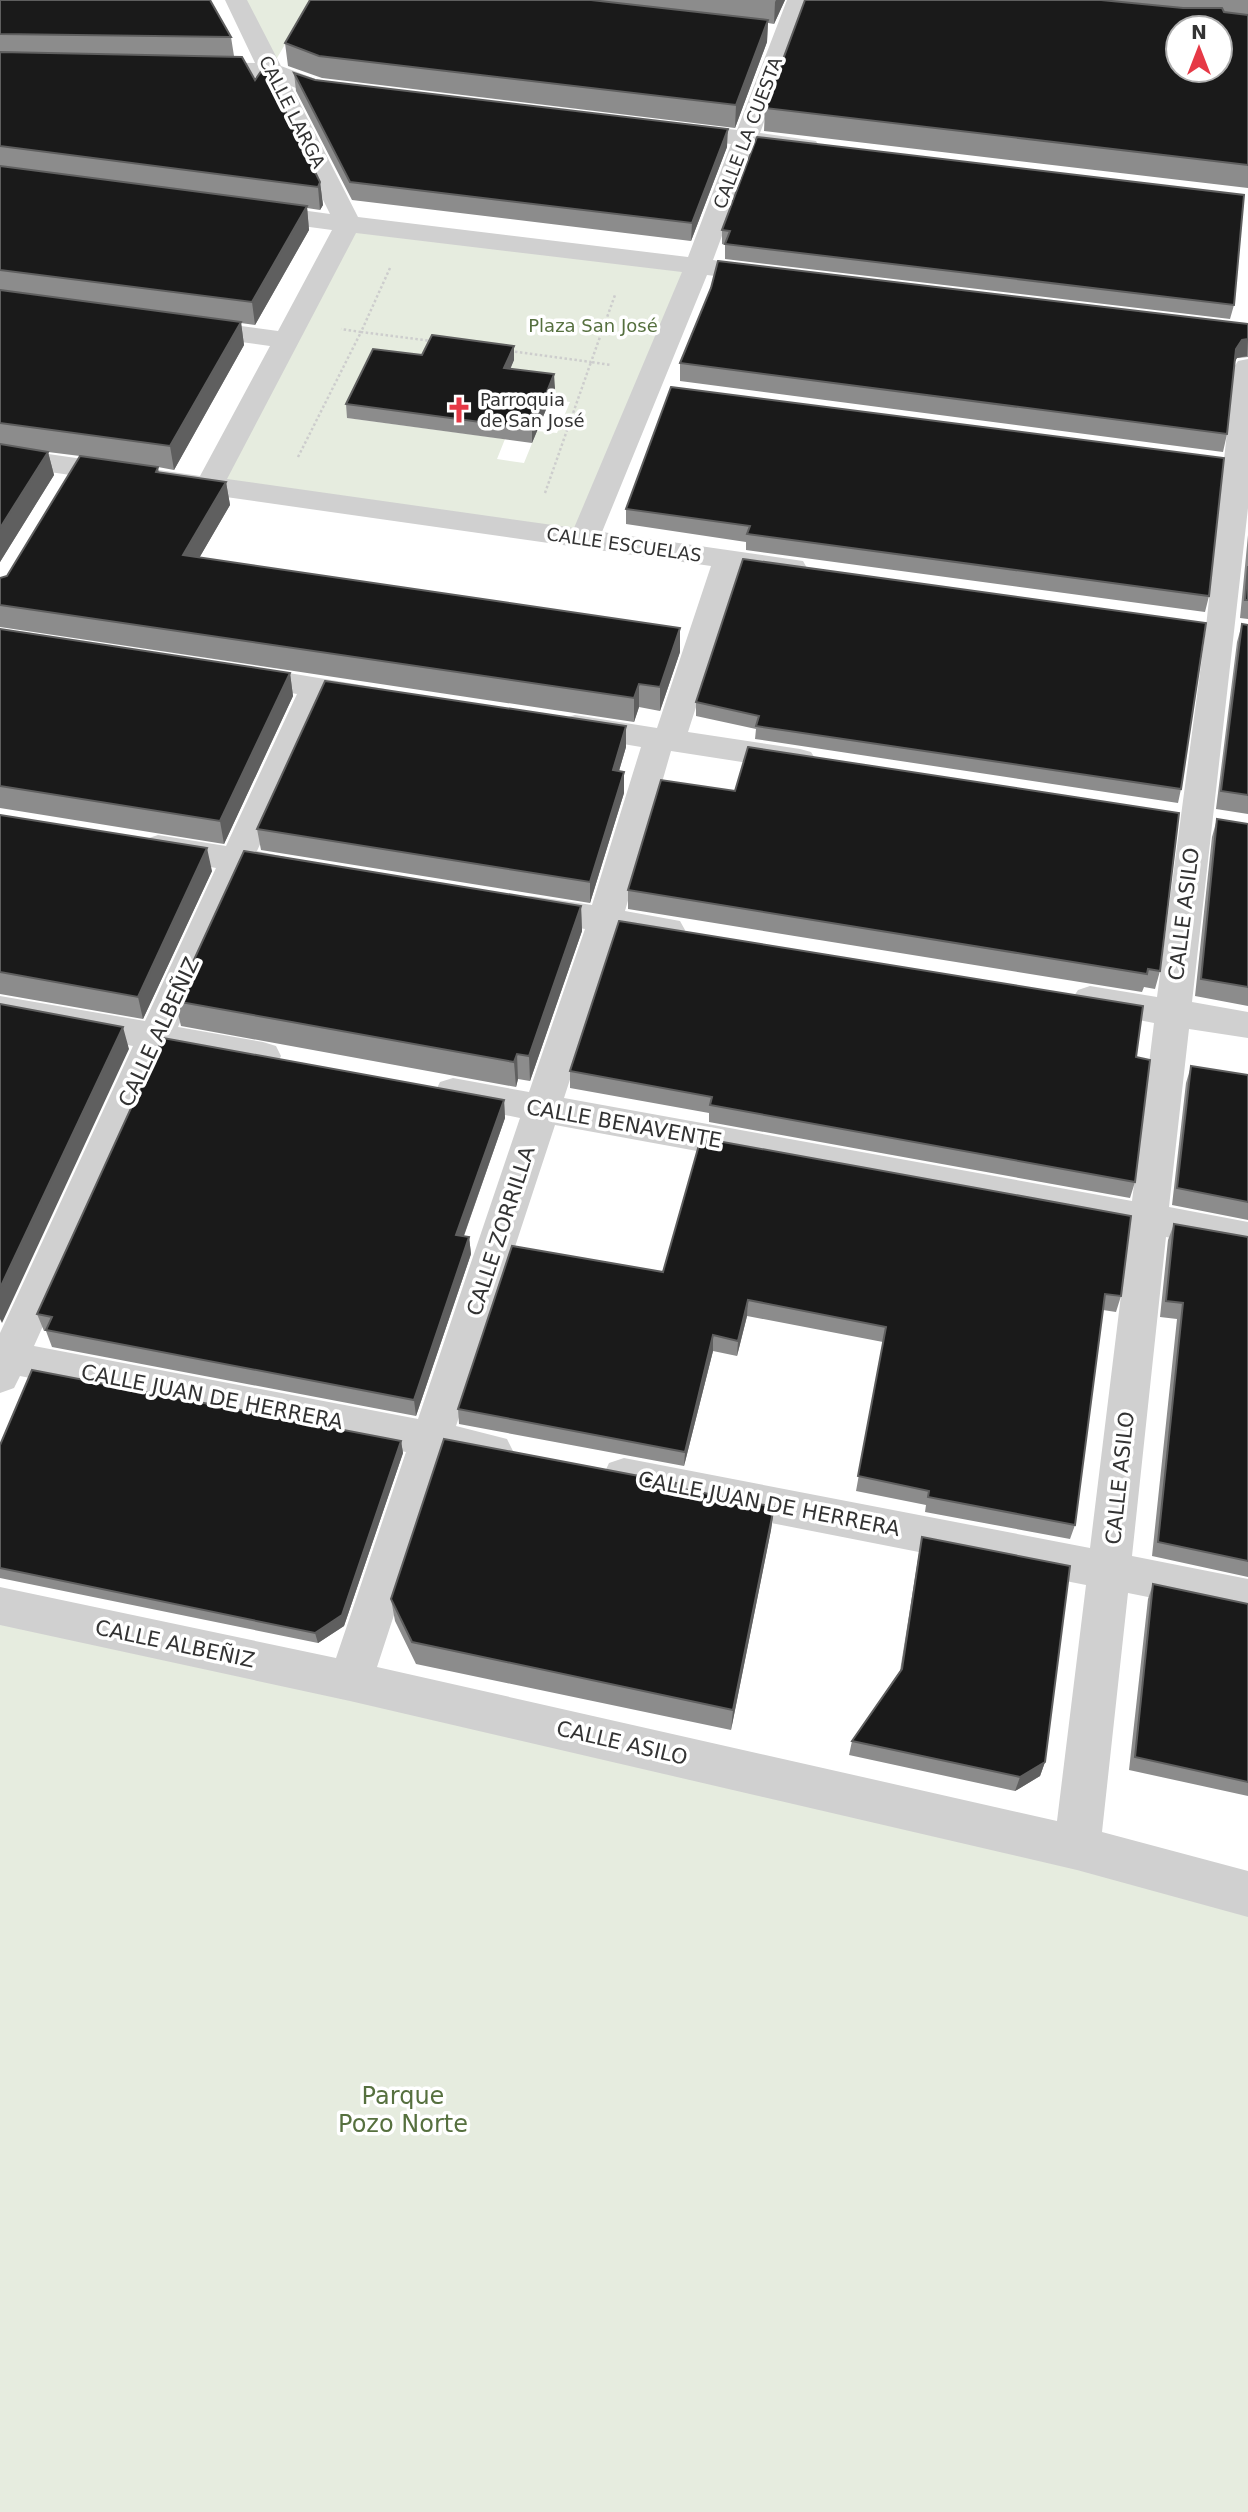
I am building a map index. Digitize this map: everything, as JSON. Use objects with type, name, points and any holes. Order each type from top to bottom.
[{"type":"street","name":"CALLE LARGA","points":[[236,0],[348,224]]},
{"type":"street","name":"CALLE LA CUESTA","points":[[698,266],[798,0]]},
{"type":"street","points":[[758,32],[785,35]]},
{"type":"street","points":[[270,70],[284,47]]},
{"type":"street","points":[[181,68],[270,70],[317,88],[372,95]]},
{"type":"street","points":[[658,128],[827,148]]},
{"type":"street","points":[[228,208],[753,272]]},
{"type":"street","points":[[209,486],[348,224]]},
{"type":"street","points":[[584,540],[660,390],[698,266]]},
{"type":"street","points":[[163,324],[286,340]]},
{"type":"street","name":"CALLE ASILO","points":[[350,1682],[1077,1848],[1195,820],[1221,627],[1232,464],[1248,367]]},
{"type":"street","name":"CALLE ESCUELAS","points":[[0,456],[69,478],[209,486],[824,573]]},
{"type":"street","name":"CALLE ZORRILLA","points":[[350,1682],[664,739],[728,560]]},
{"type":"street","points":[[206,670],[399,699]]},
{"type":"street","name":"CALLE ALBEÑIZ","points":[[3,1363],[158,1037],[316,687]]},
{"type":"street","points":[[550,722],[831,764]]},
{"type":"street","points":[[132,843],[318,873]]},
{"type":"street","points":[[506,904],[692,934]]},
{"type":"street","points":[[1063,995],[1248,1025]]},
{"type":"street","points":[[0,1009],[295,1062]]},
{"type":"street","name":"CALLE BENAVENTE","points":[[418,1086],[1248,1237]]},
{"type":"street","name":"CALLE JUAN DE HERRERA","points":[[3,1363],[527,1457]]},
{"type":"street","name":"CALLE JUAN DE HERRERA","points":[[594,1470],[1248,1598]]},
{"type":"street","name":"CALLE ALBEÑIZ","points":[[0,1606],[350,1682]]},
{"type":"street","points":[[1077,1848],[1248,1894]]},
{"type":"path","points":[[310,458],[296,456],[361,332],[392,265]]},
{"type":"path","points":[[544,494],[617,290]]},
{"type":"path","points":[[361,332],[442,342]]},
{"type":"path","points":[[510,351],[591,362]]},
{"type":"green space","points":[[236,0],[311,0],[270,70]]},
{"type":"green space","name":"Plaza San José","points":[[348,224],[698,266],[584,540],[209,486]],"holes":[[[514,360],[509,372],[554,388],[550,399],[570,402],[557,433],[537,431],[524,463],[497,459],[505,439],[348,418]]]},
{"type":"green space","name":"Parque Pozo Norte","points":[[0,1602],[1248,1910],[1248,2512],[0,2512]]},
{"type":"building","points":[[0,0],[210,0],[231,37],[0,34]]},
{"type":"building","points":[[310,0],[591,0],[768,20],[736,105],[319,56],[285,43]]},
{"type":"building","points":[[805,0],[1101,0],[1183,8],[1222,8],[1224,12],[1248,15],[1248,165],[765,108]]},
{"type":"building","points":[[0,52],[242,57],[255,80],[264,67],[320,182],[318,187],[0,146]]},
{"type":"building","points":[[294,73],[315,80],[728,129],[692,223],[350,182]]},
{"type":"building","points":[[757,137],[1244,195],[1234,305],[725,244],[730,231],[722,230]]},
{"type":"building","points":[[0,166],[307,206],[252,302],[0,270]]},
{"type":"building","points":[[718,261],[1248,324],[1248,339],[1242,340],[1236,349],[1227,434],[680,363],[711,288]]},
{"type":"building","points":[[0,290],[241,322],[170,446],[0,423]]},
{"type":"building","name":"Parroquia de San José","points":[[432,335],[514,346],[504,368],[554,374],[532,429],[346,404],[373,349],[422,355]]},
{"type":"building","points":[[671,387],[1224,458],[1209,596],[747,534],[750,526],[626,509]]},
{"type":"building","points":[[0,444],[48,452],[0,528]]},
{"type":"building","points":[[80,456],[158,467],[156,472],[226,482],[183,555],[680,628],[660,687],[639,684],[634,698],[0,605],[0,578],[7,576]]},
{"type":"building","points":[[743,559],[1206,623],[1181,789],[756,726],[759,716],[696,702]]},
{"type":"building","points":[[1248,566],[1248,600],[1245,600]]},
{"type":"building","points":[[1242,624],[1248,625],[1248,795],[1221,791]]},
{"type":"building","points":[[0,629],[290,673],[220,821],[0,786]]},
{"type":"building","points":[[325,681],[626,726],[613,770],[624,772],[590,882],[257,829]]},
{"type":"building","points":[[748,747],[1179,813],[1160,971],[1148,969],[1147,974],[628,890],[661,780],[735,791]]},
{"type":"building","points":[[0,815],[207,848],[138,997],[0,972]]},
{"type":"building","points":[[1217,819],[1248,824],[1248,987],[1201,979]]},
{"type":"building","points":[[244,851],[581,906],[529,1056],[517,1054],[514,1062],[175,1001]]},
{"type":"building","points":[[619,921],[1143,1006],[1136,1057],[1150,1060],[1135,1182],[710,1105],[712,1097],[570,1071]]},
{"type":"building","points":[[0,1004],[123,1027],[0,1288]]},
{"type":"building","points":[[163,1038],[504,1100],[456,1235],[469,1237],[414,1400],[46,1330],[52,1317],[37,1314]]},
{"type":"building","points":[[1191,1066],[1248,1075],[1248,1202],[1177,1188]]},
{"type":"building","points":[[701,1138],[1131,1216],[1121,1296],[1105,1294],[1075,1525],[928,1497],[929,1491],[858,1476],[886,1327],[748,1300],[738,1341],[713,1335],[685,1452],[458,1409],[512,1246],[663,1272]]},
{"type":"building","points":[[1174,1224],[1248,1237],[1248,1561],[1158,1542],[1183,1303],[1166,1301]]},
{"type":"building","points":[[32,1370],[401,1441],[342,1615],[315,1633],[0,1568],[0,1445]]},
{"type":"building","points":[[444,1439],[676,1483],[674,1487],[774,1507],[733,1710],[412,1642],[391,1599]]},
{"type":"building","points":[[922,1537],[1070,1566],[1045,1762],[1020,1777],[852,1741],[902,1669]]},
{"type":"building","points":[[1153,1584],[1248,1604],[1248,1782],[1135,1757]]},
{"type":"place","name":"Parroquia de San José","points":[[459,410]]}]
